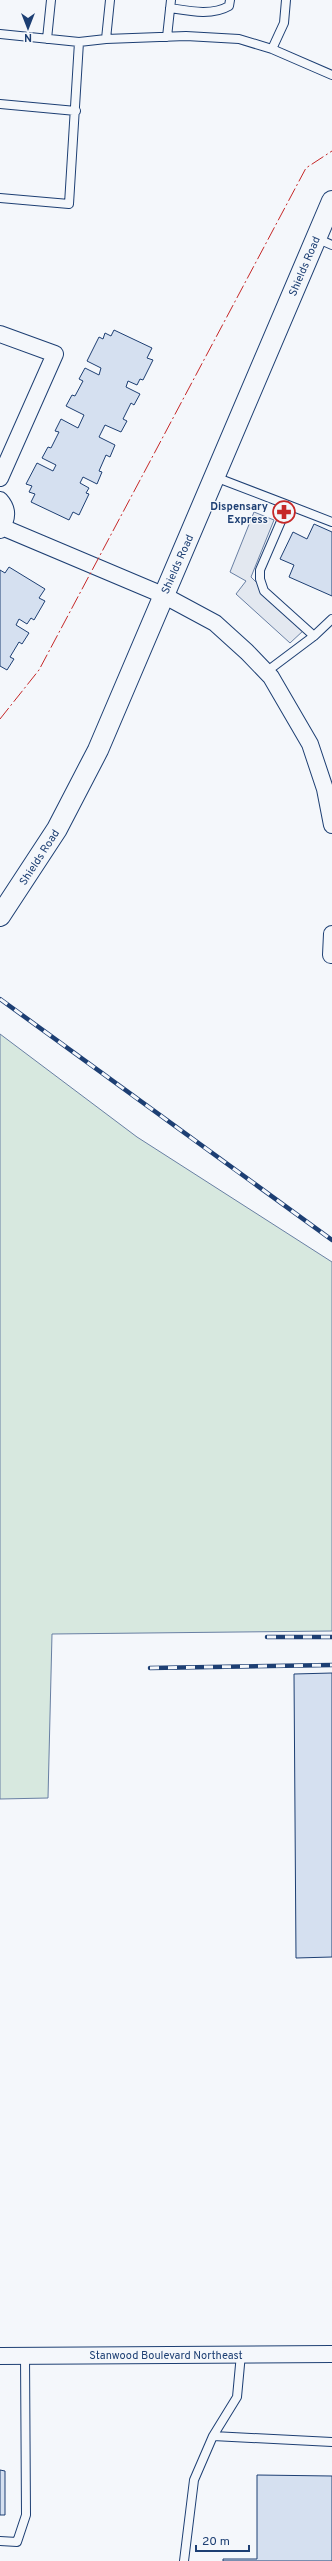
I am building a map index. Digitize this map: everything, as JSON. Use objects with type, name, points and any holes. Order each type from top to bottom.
[{"type":"street","name":"Shields Road","points":[[0,916],[57,829],[98,750],[141,653],[163,595],[215,477],[324,241],[332,201]]},
{"type":"street","points":[[0,334],[55,354],[0,478]]},
{"type":"street","points":[[0,500],[6,510],[6,517],[1,528],[163,595],[215,623],[266,672],[310,744],[325,789],[332,825]]},
{"type":"street","points":[[331,955],[332,934]]},
{"type":"street","name":"Stanwood Boulevard Northeast","points":[[0,2356],[332,2354]]},
{"type":"lane","points":[[47,39],[51,0]]},
{"type":"lane","points":[[106,39],[110,0]]},
{"type":"lane","points":[[167,37],[170,4],[206,12],[221,11],[229,6],[230,0]]},
{"type":"lane","points":[[272,49],[284,23],[286,0]]},
{"type":"lane","points":[[0,34],[79,42],[106,39],[167,37],[239,39],[272,49],[332,75]]},
{"type":"lane","points":[[0,198],[69,204],[76,111],[79,42]]},
{"type":"lane","points":[[0,104],[76,111]]},
{"type":"lane","points":[[215,477],[332,522]]},
{"type":"lane","points":[[288,505],[260,570],[260,579],[264,591],[314,636]]},
{"type":"lane","points":[[266,672],[314,636],[332,619]]},
{"type":"lane","points":[[184,2561],[194,2480],[213,2436],[237,2397],[241,2354]]},
{"type":"lane","points":[[0,2541],[17,2542],[26,2515],[25,2356]]},
{"type":"lane","points":[[213,2436],[332,2442]]},
{"type":"shaded area","points":[[254,512],[274,520],[251,577],[304,630],[290,643],[236,594],[246,581],[230,572]]},
{"type":"shaded area","points":[[0,1034],[137,1137],[332,1262],[332,1631],[52,1634],[48,1798],[0,1799]]},
{"type":"building","points":[[114,330],[152,348],[147,358],[153,360],[143,380],[140,379],[137,385],[128,381],[126,387],[140,394],[134,405],[131,403],[123,419],[127,421],[121,432],[105,425],[99,437],[115,445],[110,457],[106,455],[99,471],[102,472],[97,484],[83,477],[80,483],[89,488],[86,493],[89,494],[79,515],[73,512],[69,520],[31,502],[35,494],[29,492],[32,486],[26,484],[37,463],[53,471],[56,465],[42,458],[48,447],[51,448],[59,432],[55,431],[61,419],[78,428],[84,415],[66,406],[72,395],[75,396],[83,381],[79,379],[85,368],[99,375],[101,368],[87,361],[99,337],[103,339],[105,333],[111,336]]},
{"type":"building","points":[[314,524],[332,532],[332,596],[289,577],[294,565],[280,559],[293,532],[307,539]]},
{"type":"building","points":[[9,567],[45,589],[39,598],[45,601],[34,620],[31,618],[27,624],[19,619],[16,625],[29,633],[22,644],[19,642],[10,657],[14,659],[7,670],[0,666],[0,570],[5,573]]},
{"type":"building","points":[[332,1673],[332,1957],[296,1958],[294,1674]]},
{"type":"building","points":[[0,2470],[5,2471],[5,2515],[0,2515]]},
{"type":"building","points":[[257,2475],[332,2476],[332,2561],[223,2561],[223,2559],[257,2559]]},
{"type":"railway","points":[[0,999],[332,1240]]},
{"type":"railway","points":[[267,1637],[332,1637]]},
{"type":"railway","points":[[150,1668],[332,1665]]},
{"type":"power","points":[[0,719],[39,670],[306,168],[332,151]]},
{"type":"place","name":"Dispensary Express","points":[[284,512]]}]
